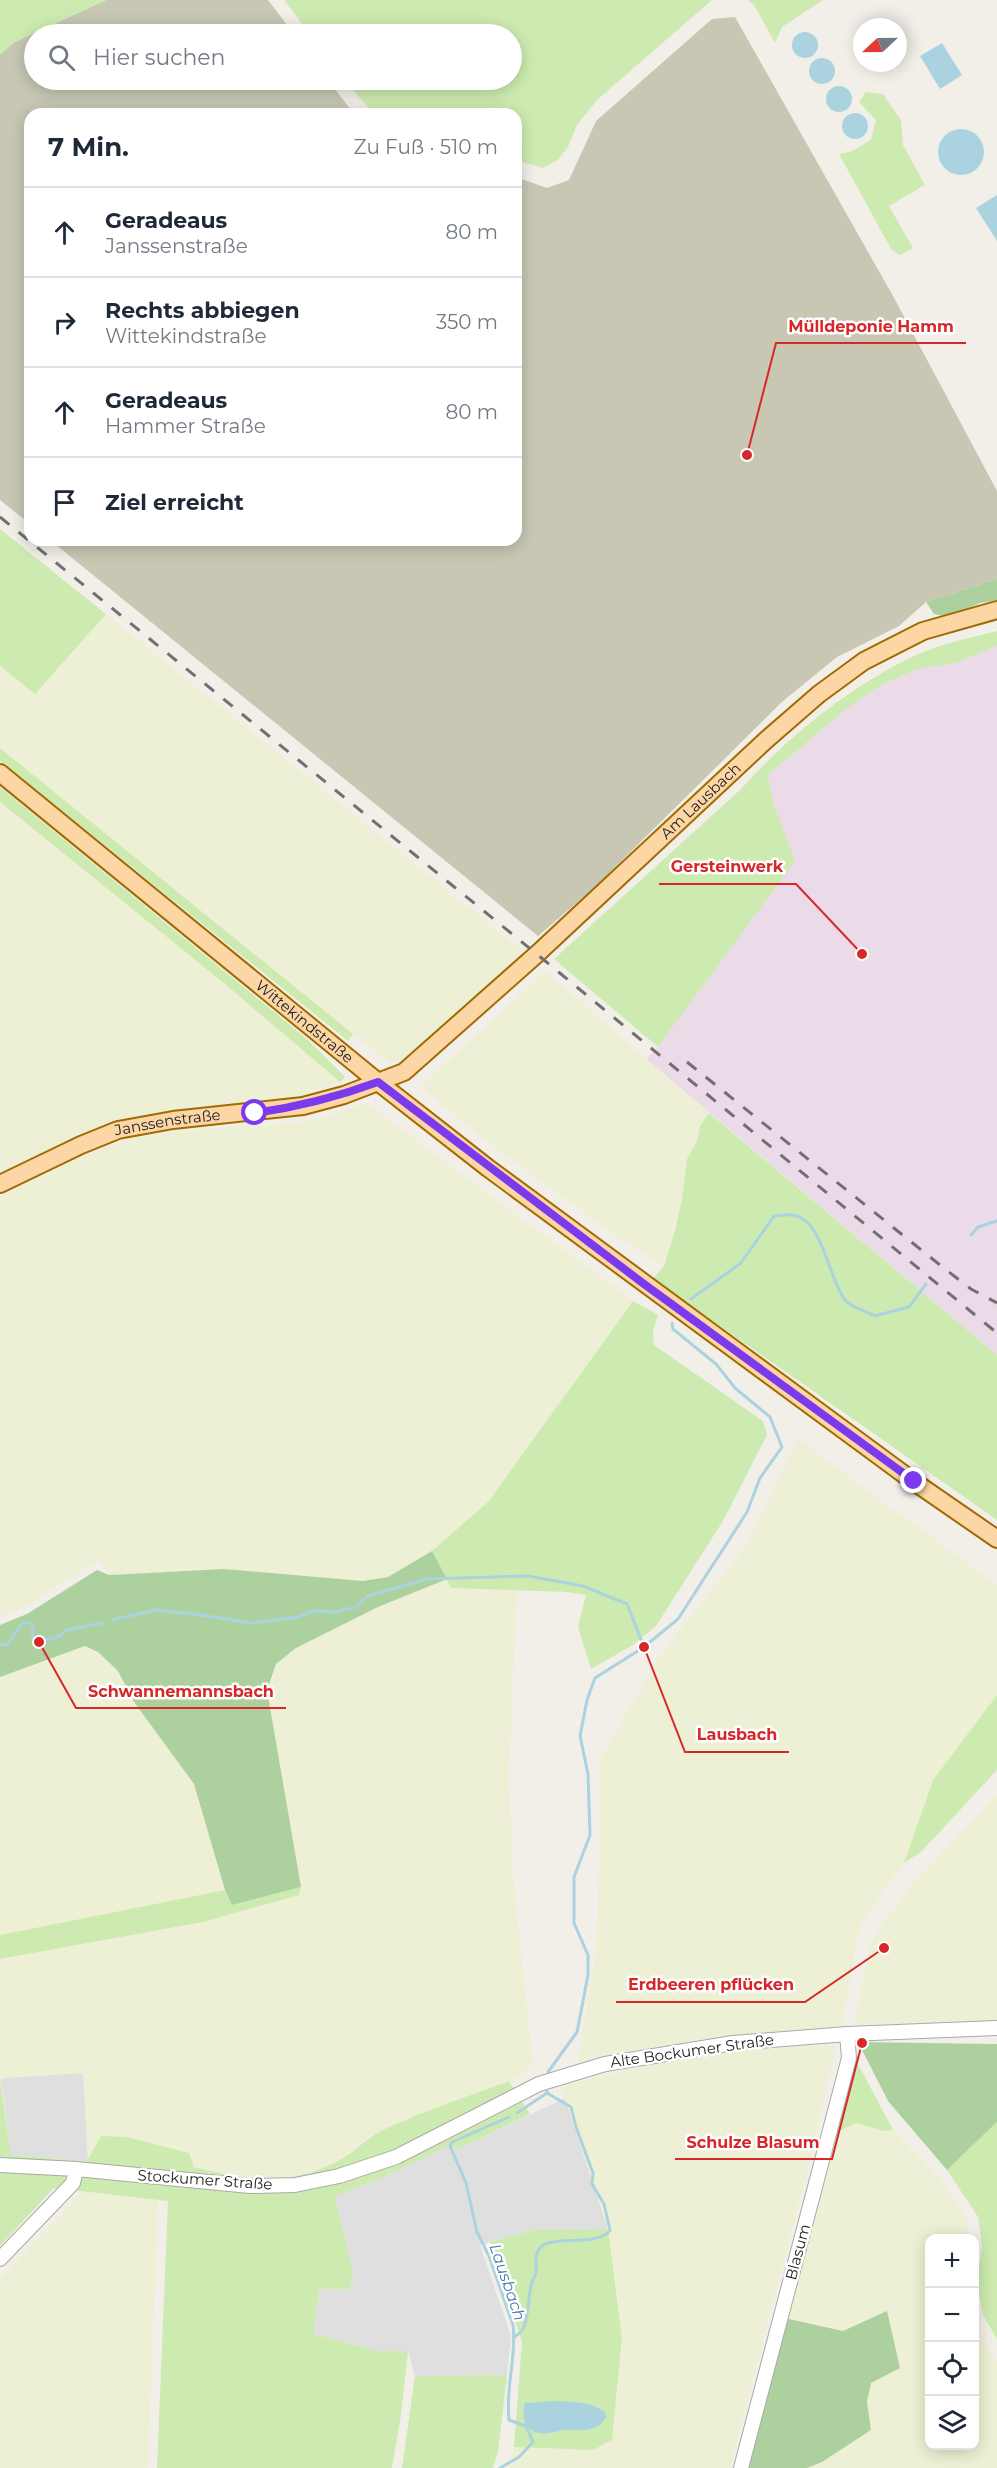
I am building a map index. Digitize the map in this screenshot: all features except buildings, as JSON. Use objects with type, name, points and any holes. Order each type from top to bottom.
[{"type":"main road","name":"Am Lausbach","points":[[378,1082],[404,1072],[428,1053],[819,694],[864,661],[923,631],[997,610]]},
{"type":"main road","name":"Wittekindstraße","points":[[0,773],[378,1082],[488,1168],[819,1412],[997,1539]]},
{"type":"main road","name":"Janssenstraße","points":[[0,1184],[118,1130],[173,1120],[255,1113],[303,1106],[344,1095],[378,1082]]},
{"type":"street","name":"Alte Bockumer Straße","points":[[568,2074],[605,2064],[733,2043],[847,2034],[997,2028]]},
{"type":"street","name":"Blasum","points":[[741,2468],[849,2058],[847,2034]]},
{"type":"street","name":"Stockumer Straße","points":[[0,2165],[76,2169],[250,2186],[274,2187],[320,2181],[396,2157],[539,2084],[568,2074]]},
{"type":"street","points":[[0,2259],[73,2183],[76,2169]]},
{"type":"shaded area","points":[[106,0],[268,0],[286,24],[54,24]]},
{"type":"shaded area","points":[[735,17],[893,296],[997,491],[997,579],[926,602],[899,626],[837,657],[783,701],[594,888],[538,936],[57,546],[522,546],[522,179],[547,188],[569,180],[596,121],[712,19]]},
{"type":"shaded area","points":[[24,38],[24,90],[336,90],[349,108],[24,108],[24,519],[0,500],[0,54]]},
{"type":"shaded area","points":[[106,614],[530,957],[422,1048],[392,1064],[353,1034],[0,748],[0,666],[35,694]]},
{"type":"shaded area","points":[[997,646],[997,1355],[646,1059],[658,1047],[794,861],[773,802],[768,775],[849,707],[883,684],[918,669],[956,663]]},
{"type":"shaded area","points":[[0,802],[225,984],[340,1082],[302,1096],[275,1101],[153,1114],[103,1124],[0,1176]]},
{"type":"shaded area","points":[[545,971],[709,1113],[700,1126],[697,1141],[687,1159],[682,1199],[664,1266],[616,1236],[486,1141],[421,1087]]},
{"type":"shaded area","points":[[366,1103],[633,1301],[489,1501],[432,1551],[388,1577],[363,1581],[224,1569],[109,1575],[98,1561],[24,1607],[0,1616],[0,1196],[83,1156],[136,1136],[294,1123]]},
{"type":"shaded area","points":[[798,1439],[997,1585],[997,1695],[933,1780],[904,1863],[860,1924],[841,2030],[577,2067],[597,1944],[601,1758],[659,1657],[743,1550]]},
{"type":"shaded area","points":[[447,1579],[451,1588],[517,1590],[509,1774],[513,1874],[533,2065],[523,2074],[509,2081],[382,2130],[338,2161],[299,2176],[269,2181],[194,2167],[88,2161],[83,2073],[0,2078],[0,1959],[203,1922],[299,1895],[301,1887],[267,1690],[276,1664],[296,1648],[378,1607]]},
{"type":"shaded area","points":[[85,1646],[98,1652],[118,1671],[134,1702],[194,1784],[225,1890],[0,1935],[0,1677]]},
{"type":"shaded area","points":[[997,1794],[997,2022],[854,2024],[872,1939],[915,1881]]},
{"type":"shaded area","points":[[836,2045],[810,2160],[730,2468],[508,2468],[514,2447],[593,2450],[612,2439],[622,2337],[608,2229],[561,2086],[682,2057],[733,2050]]},
{"type":"shaded area","points":[[851,2051],[896,2134],[939,2177],[968,2221],[967,2234],[925,2234],[925,2450],[979,2450],[979,2331],[997,2362],[997,2468],[744,2468]]},
{"type":"shaded area","points":[[84,2073],[88,2161],[11,2155],[1,2078]]},
{"type":"shaded area","points":[[565,2098],[608,2229],[533,2230],[480,2245],[511,2336],[507,2375],[415,2376],[408,2351],[377,2351],[314,2334],[319,2289],[348,2290],[354,2277],[335,2196],[374,2181],[446,2147],[460,2148]]},
{"type":"shaded area","points":[[83,2191],[158,2199],[148,2468],[0,2468],[0,2279]]},
{"type":"green space","points":[[0,0],[106,0],[54,24],[24,24],[24,38],[0,54]]},
{"type":"green space","points":[[284,0],[712,0],[597,100],[577,125],[568,147],[558,160],[543,168],[522,162],[522,108],[369,108],[353,90],[522,90],[522,24],[302,24]]},
{"type":"green space","points":[[748,0],[823,0],[782,27],[775,43],[754,5]]},
{"type":"green space","points":[[866,92],[883,94],[901,120],[903,145],[925,185],[889,206],[913,248],[900,255],[891,249],[839,154],[852,151],[871,140],[876,120],[859,102]]},
{"type":"green space","points":[[0,529],[106,614],[35,694],[0,666]]},
{"type":"green space","points":[[997,579],[997,600],[980,603],[949,617],[934,614],[926,602]]},
{"type":"green space","points":[[997,631],[997,646],[956,663],[918,669],[883,684],[849,707],[768,775],[773,802],[795,861],[658,1047],[554,959],[741,789],[779,750],[821,714],[867,682],[914,656],[944,645]]},
{"type":"green space","points":[[0,748],[353,1034],[348,1041],[0,761]]},
{"type":"green space","points":[[0,787],[307,1039],[345,1077],[340,1082],[225,984],[0,802]]},
{"type":"green space","points":[[709,1113],[997,1355],[997,1520],[653,1279],[664,1266],[682,1199],[687,1159],[697,1141],[700,1126]]},
{"type":"green space","points":[[633,1301],[658,1315],[653,1332],[654,1345],[763,1421],[767,1435],[723,1521],[656,1626],[633,1645],[591,1669],[578,1627],[586,1595],[566,1592],[451,1588],[432,1551],[489,1501]]},
{"type":"green space","points":[[432,1551],[447,1579],[378,1607],[296,1648],[276,1664],[267,1690],[301,1887],[232,1905],[225,1890],[194,1784],[134,1702],[118,1671],[98,1652],[85,1646],[0,1677],[0,1625],[27,1614],[97,1570],[109,1575],[224,1569],[363,1581],[388,1577]]},
{"type":"green space","points":[[997,1695],[997,1770],[922,1851],[904,1863],[933,1780]]},
{"type":"green space","points":[[301,1887],[299,1895],[203,1922],[0,1959],[0,1935],[225,1890],[232,1905]]},
{"type":"green space","points":[[858,2042],[997,2044],[997,2122],[947,2170],[888,2101]]},
{"type":"green space","points":[[851,2051],[893,2130],[884,2131],[856,2123],[830,2135]]},
{"type":"green space","points":[[0,2078],[11,2155],[87,2161],[101,2136],[126,2137],[189,2153],[194,2167],[249,2178],[266,2179],[299,2176],[317,2170],[343,2158],[385,2129],[509,2081],[530,2114],[460,2148],[446,2147],[374,2181],[335,2196],[354,2277],[348,2290],[319,2289],[314,2334],[377,2351],[408,2351],[392,2468],[157,2468],[168,2201],[54,2188],[0,2246]]},
{"type":"green space","points":[[997,2122],[997,2339],[983,2315],[979,2292],[982,2247],[978,2217],[947,2170]]},
{"type":"green space","points":[[608,2229],[622,2337],[612,2440],[593,2450],[514,2447],[522,2342],[490,2242],[533,2230]]},
{"type":"green space","points":[[887,2311],[900,2368],[871,2383],[867,2402],[871,2430],[822,2462],[807,2468],[744,2468],[784,2318],[843,2331]]},
{"type":"green space","points":[[507,2375],[498,2452],[493,2468],[402,2468],[415,2376]]},
{"type":"water","points":[[805,32],[814,36],[818,45],[814,54],[805,58],[796,54],[792,45],[796,36]]},
{"type":"water","points":[[942,43],[962,75],[940,89],[920,56]]},
{"type":"water","points":[[822,58],[832,61],[835,71],[832,81],[822,84],[812,81],[809,71],[812,61]]},
{"type":"water","points":[[839,86],[848,90],[852,99],[848,108],[839,112],[830,108],[826,99],[830,90]]},
{"type":"water","points":[[855,113],[864,117],[868,126],[864,135],[855,139],[846,135],[842,126],[846,117]]},
{"type":"water","points":[[961,129],[977,136],[984,152],[977,168],[961,175],[945,168],[938,152],[945,136]]},
{"type":"water","points":[[997,195],[997,241],[976,208]]},
{"type":"water","points":[[554,2401],[594,2406],[606,2413],[606,2418],[598,2426],[588,2430],[534,2432],[525,2422],[523,2412],[525,2403]]},
{"type":"waterway","name":"Lausbach","points":[[691,1299],[741,1263],[774,1216],[786,1215],[803,1219],[812,1228],[819,1239],[840,1291],[846,1301],[856,1307],[875,1316],[909,1307],[926,1284]]},
{"type":"waterway","name":"Lausbach","points":[[971,1235],[978,1227],[997,1221]]},
{"type":"waterway","name":"Lausbach","points":[[548,2072],[577,2032],[588,1975],[588,1955],[574,1923],[574,1877],[590,1835],[588,1774],[580,1736],[587,1700],[595,1678],[644,1647],[678,1619],[747,1512],[760,1478],[782,1447],[770,1417],[735,1388],[716,1364],[673,1329],[672,1323]]},
{"type":"waterway","points":[[112,1620],[155,1610],[252,1623],[298,1617],[312,1611],[336,1612],[356,1607],[368,1596],[426,1579],[528,1576],[583,1586],[627,1604],[644,1647]]},
{"type":"waterway","points":[[0,1644],[7,1645],[23,1622],[33,1624],[32,1636],[39,1642],[58,1637],[67,1630],[102,1623]]},
{"type":"waterway","name":"Lausbach","points":[[517,2113],[547,2091]]},
{"type":"waterway","points":[[515,2337],[523,2330],[526,2322],[531,2286],[536,2273],[536,2256],[541,2247],[555,2242],[596,2238],[605,2235],[610,2230],[604,2204],[592,2184],[593,2173],[571,2107],[547,2093]]},
{"type":"waterway","name":"Lausbach","points":[[500,2468],[519,2457],[533,2442],[526,2426],[509,2420],[508,2396],[514,2349],[513,2325],[489,2256],[477,2232],[466,2183],[450,2146],[452,2142],[509,2117]]},
{"type":"railway","points":[[0,517],[24,537]]},
{"type":"railway","points":[[36,546],[997,1333]]},
{"type":"railway","points":[[687,1062],[945,1269],[971,1289],[997,1303]]},
{"type":"place","name":"Mülldeponie Hamm","points":[[747,455]]},
{"type":"place","name":"Gersteinwerk","points":[[862,954]]},
{"type":"place","name":"Schwannemannsbach","points":[[39,1642]]},
{"type":"place","name":"Lausbach","points":[[644,1647]]},
{"type":"place","name":"Erdbeeren pflücken","points":[[884,1948]]},
{"type":"place","name":"Schulze Blasum","points":[[862,2043]]},
{"type":"route","points":[[255,1113],[303,1106],[344,1095],[378,1082],[488,1168],[914,1481]]}]
